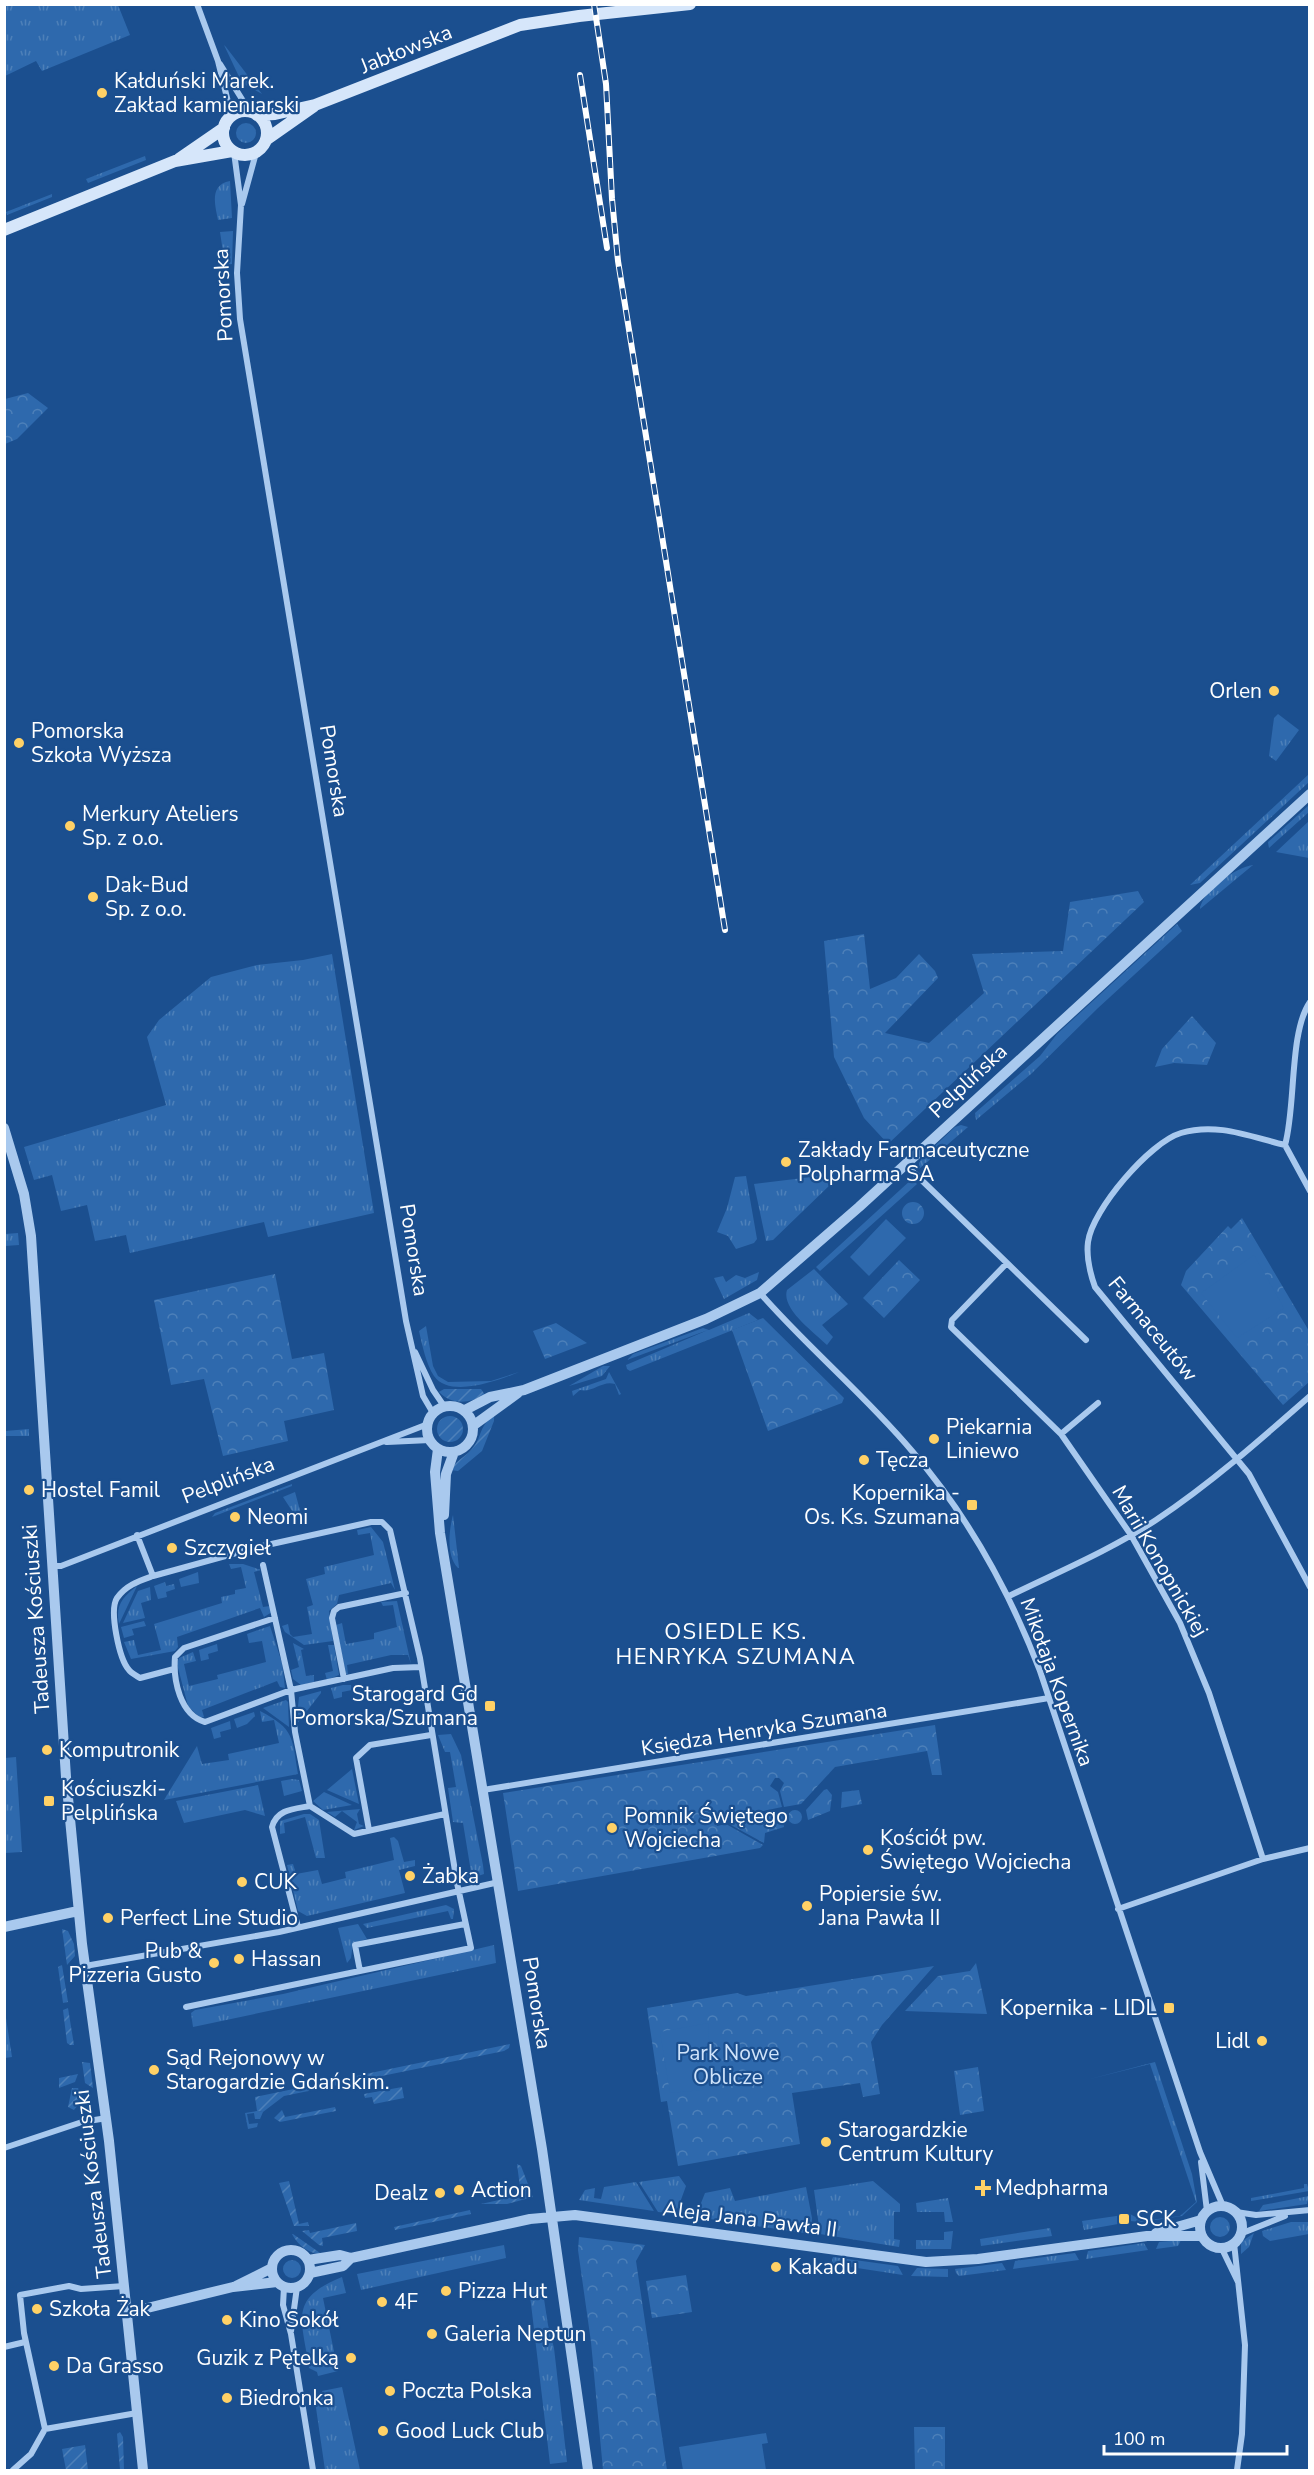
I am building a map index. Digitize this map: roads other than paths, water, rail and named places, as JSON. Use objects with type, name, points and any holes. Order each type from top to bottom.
[{"type":"main road","name":"Jabłowska","points":[[267,138],[315,105],[520,25],[690,4]]},
{"type":"main road","name":"Jabłowska","points":[[254,113],[315,105]]},
{"type":"main road","points":[[176,161],[238,112],[254,113],[266,125],[267,138],[255,153],[244,156],[233,151],[224,141],[226,123]]},
{"type":"main road","points":[[4,230],[176,161],[233,151]]},
{"type":"street","points":[[197,4],[218,61],[229,106],[226,123]]},
{"type":"street","points":[[218,61],[254,113]]},
{"type":"street","name":"Pomorska","points":[[233,151],[241,205]]},
{"type":"street","name":"Pomorska","points":[[255,153],[241,205],[237,273],[240,320],[409,1341],[423,1396],[433,1413]]},
{"type":"street","name":"Pelplińska","points":[[465,1410],[490,1397],[524,1390],[706,1319],[760,1293],[797,1263],[906,1165],[1310,794]]},
{"type":"street","points":[[1310,1002],[1305,1009],[1298,1039],[1291,1126],[1285,1145],[1310,1191]]},
{"type":"street","name":"Tadeusza Kościuszki","points":[[4,1128],[24,1194],[32,1236],[66,1777],[78,1911],[107,2118],[143,2470]]},
{"type":"street","name":"Farmaceutów","points":[[1285,1145],[1238,1132],[1217,1129],[1182,1132],[1171,1137],[1155,1149],[1108,1199],[1093,1224],[1088,1243],[1090,1271],[1099,1294],[1249,1474],[1310,1587]]},
{"type":"street","points":[[906,1165],[1086,1340]]},
{"type":"street","name":"Marii Konopnickiej","points":[[1007,1263],[952,1320],[951,1327],[1061,1434],[1131,1535],[1180,1623],[1209,1692],[1263,1859]]},
{"type":"street","name":"Mikołaja Kopernika","points":[[760,1293],[928,1469],[963,1517],[1009,1596],[1049,1698],[1200,2152],[1223,2206]]},
{"type":"street","name":"Pomorska","points":[[409,1341],[433,1390],[444,1406]]},
{"type":"street","name":"Pelplińska","points":[[474,1425],[524,1390]]},
{"type":"street","points":[[1009,1596],[1086,1560],[1156,1520],[1237,1459],[1310,1396]]},
{"type":"street","points":[[1061,1434],[1098,1403]]},
{"type":"street","points":[[444,1406],[459,1407],[465,1410],[474,1425],[469,1443],[453,1452],[438,1449],[430,1440],[428,1424],[433,1413],[444,1406]]},
{"type":"street","name":"Pelplińska","points":[[52,1566],[61,1566],[428,1424]]},
{"type":"street","name":"Pelplińska","points":[[383,1442],[430,1440]]},
{"type":"street","name":"Pomorska","points":[[438,1449],[435,1472],[442,1542],[552,2217],[588,2470]]},
{"type":"street","name":"Pomorska","points":[[442,1542],[446,1474],[453,1452]]},
{"type":"street","points":[[174,1669],[140,1678],[129,1670],[122,1659],[113,1613],[116,1600],[134,1583],[258,1546],[371,1522],[382,1522],[390,1530],[406,1593],[421,1667],[458,1891],[471,1948],[186,2007]]},
{"type":"street","points":[[137,1535],[153,1576]]},
{"type":"street","points":[[263,1565],[291,1690],[295,1732],[310,1806]]},
{"type":"street","points":[[344,1679],[332,1618],[334,1611],[339,1607],[406,1593]]},
{"type":"street","points":[[275,1618],[184,1648],[175,1656],[174,1669],[185,1708],[193,1719],[205,1722],[291,1690],[393,1668],[421,1667]]},
{"type":"street","name":"Księdza Henryka Szumana","points":[[483,1790],[1049,1698]]},
{"type":"street","points":[[369,1830],[356,1758],[370,1745],[431,1735]]},
{"type":"street","points":[[298,1927],[272,1827],[274,1817],[282,1812],[310,1806],[354,1834],[445,1814]]},
{"type":"street","points":[[1118,1909],[1263,1859],[1310,1848]]},
{"type":"street","points":[[85,1966],[298,1927],[499,1882]]},
{"type":"street","points":[[4,1927],[78,1911]]},
{"type":"street","points":[[360,1971],[355,1945],[465,1924]]},
{"type":"street","points":[[4,2148],[82,2122],[107,2118]]},
{"type":"street","name":"Mikołaja Kopernika","points":[[1200,2152],[1204,2216]]},
{"type":"street","points":[[1288,2214],[1221,2247],[1210,2244],[1202,2236],[1204,2216],[1223,2206],[1236,2212],[1256,2215],[1288,2214],[1310,2210]]},
{"type":"street","points":[[1236,2212],[1240,2219],[1237,2239],[1245,2345],[1242,2434],[1237,2470]]},
{"type":"street","name":"Aleja Jana Pawła II","points":[[308,2260],[340,2255],[351,2258],[552,2217],[583,2216],[926,2262],[978,2259],[1147,2236],[1202,2236]]},
{"type":"street","name":"Aleja Jana Pawła II","points":[[1147,2236],[1204,2216]]},
{"type":"street","points":[[1221,2247],[1239,2284]]},
{"type":"street","points":[[127,2313],[233,2287],[280,2284],[297,2287],[307,2280],[310,2274],[308,2260],[299,2251],[286,2250],[276,2257],[272,2268],[233,2287]]},
{"type":"street","name":"Aleja Jana Pawła II","points":[[310,2274],[343,2266],[351,2258]]},
{"type":"street","points":[[272,2268],[280,2284],[291,2334],[313,2470]]},
{"type":"street","points":[[13,2470],[31,2454],[45,2429],[26,2342],[20,2295],[69,2286],[81,2289],[124,2286]]},
{"type":"street","points":[[291,2334],[297,2287]]},
{"type":"street","points":[[4,2348],[26,2342]]},
{"type":"street","points":[[45,2429],[137,2413]]},
{"type":"railway","points":[[594,4],[606,84],[618,261],[725,930]]},
{"type":"railway","points":[[580,75],[607,248]]},
{"type":"place","name":"Kałduński Marek. Zakład kamieniarski","points":[[102,93]]},
{"type":"place","name":"Orlen","points":[[1274,691]]},
{"type":"place","name":"Pomorska Szkoła Wyższa","points":[[19,743]]},
{"type":"place","name":"Merkury Ateliers Sp. z o.o.","points":[[70,826]]},
{"type":"place","name":"Dak-Bud Sp. z o.o.","points":[[93,897]]},
{"type":"place","name":"Zakłady Farmaceutyczne Polpharma SA","points":[[786,1162]]},
{"type":"place","name":"Piekarnia Liniewo","points":[[934,1439]]},
{"type":"place","name":"Tęcza","points":[[864,1460]]},
{"type":"place","name":"Hostel Famil","points":[[29,1490]]},
{"type":"place","name":"Kopernika - Os. Ks. Szumana","points":[[972,1505]]},
{"type":"place","name":"Neomi","points":[[235,1517]]},
{"type":"place","name":"Szczygieł","points":[[172,1548]]},
{"type":"place","name":"Starogard Gd Pomorska/Szumana","points":[[490,1706]]},
{"type":"place","name":"Komputronik","points":[[47,1750]]},
{"type":"place","name":"Kościuszki- Pelplińska","points":[[49,1801]]},
{"type":"place","name":"Pomnik Świętego Wojciecha","points":[[612,1828]]},
{"type":"place","name":"Kościół pw. Świętego Wojciecha","points":[[868,1850]]},
{"type":"place","name":"Żabka","points":[[410,1876]]},
{"type":"place","name":"CUK","points":[[242,1882]]},
{"type":"place","name":"Popiersie św. Jana Pawła II","points":[[807,1906]]},
{"type":"place","name":"Perfect Line Studio","points":[[108,1918]]},
{"type":"place","name":"Hassan","points":[[239,1959]]},
{"type":"place","name":"Pub & Pizzeria Gusto","points":[[214,1963]]},
{"type":"place","name":"Kopernika - LIDL","points":[[1169,2008]]},
{"type":"place","name":"Lidl","points":[[1262,2041]]},
{"type":"place","name":"Sąd Rejonowy w Starogardzie Gdańskim.","points":[[154,2070]]},
{"type":"place","name":"Starogardzkie Centrum Kultury","points":[[826,2142]]},
{"type":"place","name":"Medpharma","points":[[983,2188]]},
{"type":"place","name":"Action","points":[[459,2190]]},
{"type":"place","name":"Dealz","points":[[440,2193]]},
{"type":"place","name":"SCK","points":[[1124,2219]]},
{"type":"place","name":"Kakadu","points":[[776,2267]]},
{"type":"place","name":"Pizza Hut","points":[[446,2291]]},
{"type":"place","name":"4F","points":[[382,2302]]},
{"type":"place","name":"Szkoła Żak","points":[[37,2309]]},
{"type":"place","name":"Kino Sokół","points":[[227,2320]]},
{"type":"place","name":"Galeria Neptun","points":[[432,2334]]},
{"type":"place","name":"Guzik z Pętelką","points":[[351,2358]]},
{"type":"place","name":"Da Grasso","points":[[54,2366]]},
{"type":"place","name":"Poczta Polska","points":[[390,2391]]},
{"type":"place","name":"Biedronka","points":[[227,2398]]},
{"type":"place","name":"Good Luck Club","points":[[383,2431]]},
{"type":"district","name":"OSIEDLE KS. HENRYKA SZUMANA","points":[[736,1644]]},
{"type":"park label","name":"Park Nowe Oblicze","points":[[728,2065]]}]
